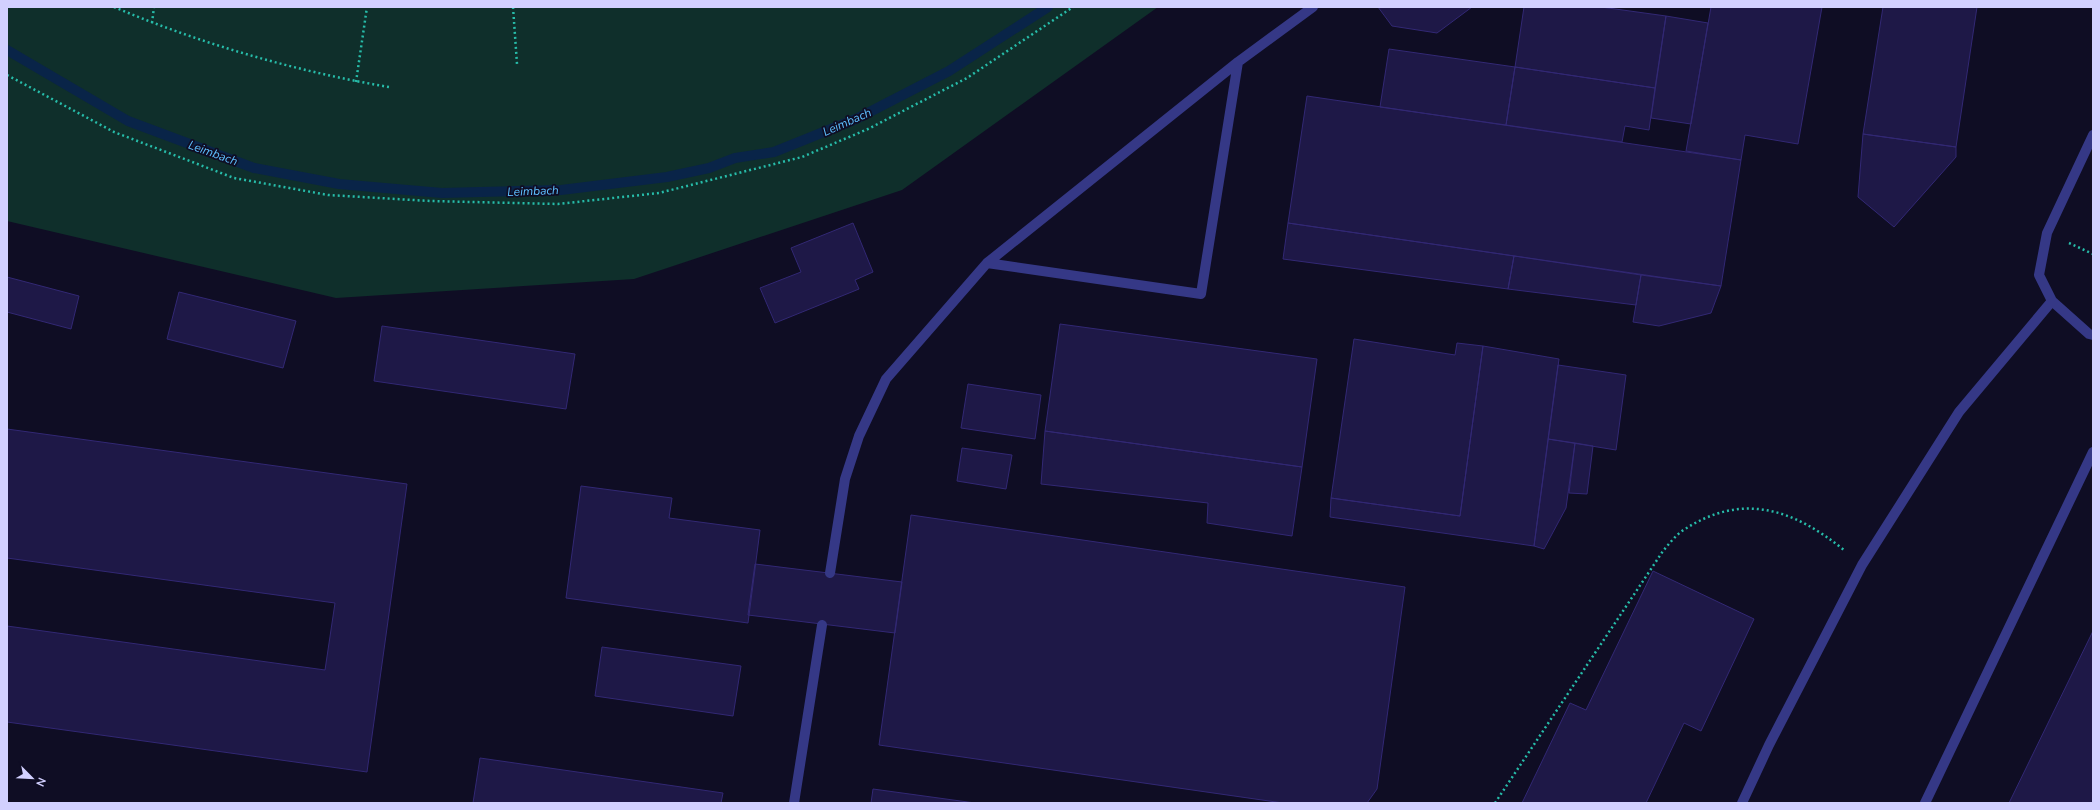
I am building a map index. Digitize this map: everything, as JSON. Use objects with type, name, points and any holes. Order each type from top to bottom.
[{"type":"lane","points":[[830,573],[845,480],[858,436],[886,379],[988,263],[1238,62],[1313,7]]},
{"type":"lane","points":[[988,263],[1201,294],[1238,62]]},
{"type":"lane","points":[[2093,135],[2047,233],[2039,275],[2052,301],[2089,334],[2093,335]]},
{"type":"lane","points":[[1742,803],[1773,738],[1862,565],[1959,412],[2052,301]]},
{"type":"lane","points":[[1925,803],[2093,452]]},
{"type":"lane","points":[[794,803],[822,624]]},
{"type":"path","points":[[114,7],[152,23],[265,60],[356,82],[388,88]]},
{"type":"path","points":[[152,23],[154,7]]},
{"type":"path","points":[[356,82],[367,7]]},
{"type":"path","points":[[513,7],[517,64]]},
{"type":"path","points":[[7,75],[114,132],[234,178],[328,195],[430,201],[558,204],[659,193],[802,157],[868,129],[967,78],[1073,7]]},
{"type":"path","points":[[1495,803],[1663,551],[1682,531],[1711,516],[1735,508],[1759,509],[1787,514],[1809,525],[1827,537],[1862,565]]},
{"type":"green space","points":[[7,7],[1158,7],[902,190],[634,279],[336,298],[7,221]]},
{"type":"building","points":[[1378,7],[1472,7],[1437,33],[1392,26]]},
{"type":"building","points":[[1524,7],[1601,7],[1666,16],[1655,88],[1515,67]]},
{"type":"building","points":[[1711,7],[1822,7],[1798,144],[1745,135],[1741,160],[1686,151]]},
{"type":"building","points":[[1883,7],[1977,7],[1956,147],[1863,134]]},
{"type":"building","points":[[1666,16],[1708,23],[1691,124],[1651,118]]},
{"type":"building","points":[[1389,49],[1515,67],[1506,125],[1380,107]]},
{"type":"building","points":[[1515,67],[1655,88],[1649,130],[1625,126],[1622,142],[1506,125]]},
{"type":"building","points":[[1307,96],[1741,160],[1721,286],[1288,223]]},
{"type":"building","points":[[1863,134],[1956,147],[1956,157],[1894,227],[1858,197]]},
{"type":"building","points":[[853,223],[873,272],[855,280],[859,289],[775,323],[760,288],[801,272],[791,248]]},
{"type":"building","points":[[1288,223],[1514,256],[1508,289],[1283,259]]},
{"type":"building","points":[[1514,256],[1641,275],[1636,305],[1508,289]]},
{"type":"building","points":[[1641,275],[1721,286],[1711,313],[1659,326],[1633,322]]},
{"type":"building","points":[[7,277],[79,296],[71,329],[7,312]]},
{"type":"building","points":[[179,292],[296,321],[283,368],[167,339]]},
{"type":"building","points":[[1060,324],[1317,359],[1302,467],[1045,431]]},
{"type":"building","points":[[382,326],[575,354],[566,409],[374,381]]},
{"type":"building","points":[[1354,339],[1455,355],[1457,343],[1483,346],[1460,516],[1331,498]]},
{"type":"building","points":[[1483,346],[1559,359],[1534,546],[1330,517],[1331,498],[1460,516]]},
{"type":"building","points":[[1558,365],[1626,375],[1616,450],[1548,439]]},
{"type":"building","points":[[968,384],[1041,395],[1035,439],[961,428]]},
{"type":"building","points":[[7,429],[407,484],[367,772],[7,722],[7,626],[325,670],[335,603],[7,558]]},
{"type":"building","points":[[1045,431],[1302,467],[1292,536],[1207,523],[1208,503],[1041,484]]},
{"type":"building","points":[[1548,439],[1575,443],[1566,508],[1544,549],[1534,546]]},
{"type":"building","points":[[1575,443],[1593,446],[1587,494],[1569,493]]},
{"type":"building","points":[[962,448],[1012,455],[1006,489],[957,481]]},
{"type":"building","points":[[581,486],[672,498],[669,518],[760,530],[748,623],[566,598]]},
{"type":"building","points":[[911,515],[1405,587],[1377,789],[1367,803],[1283,803],[879,745]]},
{"type":"building","points":[[755,564],[902,582],[895,633],[748,615]]},
{"type":"building","points":[[1653,571],[1754,619],[1701,731],[1684,723],[1646,803],[1522,803],[1570,703],[1586,710]]},
{"type":"building","points":[[2093,631],[2093,803],[2009,803]]},
{"type":"building","points":[[602,647],[741,666],[733,716],[595,696]]},
{"type":"building","points":[[480,758],[723,793],[721,803],[473,803]]},
{"type":"building","points":[[873,789],[975,803],[871,803]]},
{"type":"waterway","name":"Leimbach","points":[[7,50],[128,121],[254,168],[339,184],[442,193],[561,190],[667,177],[709,168],[735,158],[774,152],[856,119],[949,71],[1048,7]]}]
